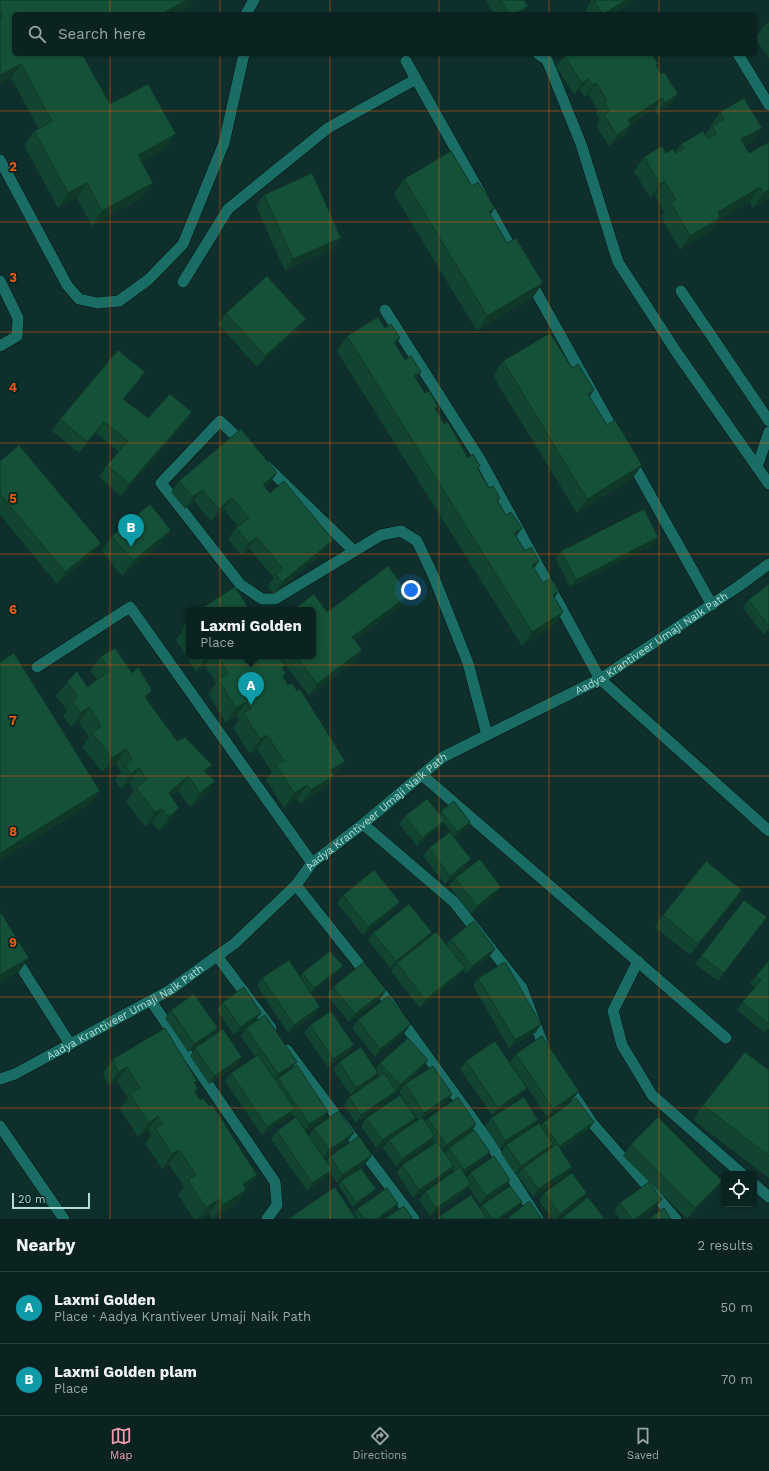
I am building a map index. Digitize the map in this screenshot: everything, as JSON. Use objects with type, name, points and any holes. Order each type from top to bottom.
[{"type":"street","points":[[247,12],[254,0]]},
{"type":"street","points":[[0,160],[67,286],[79,299],[97,303],[119,301],[149,279],[183,244],[224,143],[244,56]]},
{"type":"street","points":[[541,56],[547,60],[580,144],[618,262],[677,353],[769,484]]},
{"type":"street","points":[[739,56],[769,105]]},
{"type":"street","points":[[406,61],[712,604]]},
{"type":"street","points":[[183,282],[228,209],[328,128],[416,79]]},
{"type":"street","points":[[0,281],[18,318],[17,336],[0,346]]},
{"type":"street","points":[[681,291],[769,421]]},
{"type":"street","points":[[385,310],[481,461],[600,679],[769,831]]},
{"type":"street","points":[[354,551],[220,421],[161,483],[240,584],[262,599],[275,599],[381,535],[401,531],[417,541],[433,575],[468,662],[487,735]]},
{"type":"street","points":[[757,467],[769,432]]},
{"type":"street","name":"Aadya Krantiveer Umaji Naik Path","points":[[0,1079],[14,1074],[151,1001],[170,990],[234,944],[296,885],[312,863],[363,824],[443,757],[600,679],[769,564]]},
{"type":"street","points":[[37,667],[130,607],[312,863]]},
{"type":"street","points":[[422,775],[726,1038]]},
{"type":"street","points":[[363,824],[454,902],[459,908],[522,988],[548,1056],[552,1062]]},
{"type":"street","points":[[296,885],[381,992],[487,1138],[538,1219]]},
{"type":"street","points":[[0,934],[70,1044]]},
{"type":"street","points":[[217,956],[414,1219]]},
{"type":"street","points":[[638,961],[613,1011],[622,1044],[652,1095],[739,1171]]},
{"type":"street","points":[[151,1001],[275,1182],[277,1205],[267,1219]]},
{"type":"street","points":[[560,1074],[592,1123],[676,1219]]},
{"type":"street","points":[[0,1126],[64,1219]]},
{"type":"street","points":[[757,1187],[769,1197]]},
{"type":"building","points":[[0,0],[187,0],[165,12],[12,12],[12,56],[83,56],[110,104],[148,84],[176,134],[138,155],[153,183],[102,211],[87,183],[68,193],[34,131],[52,121],[21,64],[0,75],[0,18],[3,16],[0,11]]},
{"type":"building","points":[[500,0],[524,0],[528,6],[518,12],[509,12]]},
{"type":"building","points":[[594,0],[626,0],[607,12],[601,12]]},
{"type":"building","points":[[769,22],[769,29],[766,24]]},
{"type":"building","points":[[564,56],[653,56],[658,64],[656,65],[661,74],[664,72],[678,94],[665,103],[662,98],[628,120],[631,125],[617,135],[604,115],[609,111],[604,102],[607,100],[596,83],[593,85],[588,79],[582,83]]},
{"type":"building","points":[[744,98],[762,128],[741,139],[749,153],[769,142],[769,190],[763,193],[760,187],[718,212],[720,218],[690,236],[671,203],[676,200],[665,181],[660,184],[644,157],[662,146],[666,153],[673,149],[676,153],[684,148],[681,144],[703,131],[708,139],[716,134],[712,126],[724,119],[720,112]]},
{"type":"building","points":[[451,151],[472,186],[478,182],[495,208],[489,212],[507,243],[516,238],[543,283],[487,316],[404,179]]},
{"type":"building","points":[[312,173],[341,238],[293,259],[264,195]]},
{"type":"building","points":[[267,276],[306,319],[265,356],[226,313]]},
{"type":"building","points":[[378,317],[385,328],[391,324],[400,338],[394,342],[405,360],[411,356],[421,372],[414,376],[425,393],[429,391],[438,406],[435,408],[444,424],[448,422],[468,458],[473,454],[480,466],[477,468],[489,488],[493,486],[500,498],[497,500],[506,515],[511,512],[522,528],[514,533],[525,551],[531,547],[539,561],[532,565],[543,583],[551,578],[559,591],[553,595],[563,612],[532,632],[347,336]]},
{"type":"building","points":[[550,333],[572,368],[578,364],[594,390],[588,394],[607,425],[615,420],[642,465],[587,499],[503,361]]},
{"type":"building","points":[[118,350],[145,372],[123,399],[148,418],[170,394],[192,412],[129,484],[107,465],[128,441],[104,422],[87,442],[60,419]]},
{"type":"building","points":[[241,429],[277,473],[263,485],[270,493],[284,481],[333,540],[282,582],[276,575],[283,569],[257,537],[249,543],[236,528],[249,518],[232,498],[219,509],[202,490],[193,497],[179,481]]},
{"type":"building","points":[[19,445],[101,543],[65,572],[0,494],[0,461]]},
{"type":"building","points":[[150,504],[171,530],[133,561],[112,536]]},
{"type":"building","points":[[644,509],[658,537],[576,580],[561,551]]},
{"type":"building","points":[[388,566],[409,595],[352,637],[362,650],[317,684],[298,659],[316,659],[316,607],[297,607],[314,594],[327,612]]},
{"type":"building","points":[[769,584],[769,626],[748,600]]},
{"type":"building","points":[[235,587],[248,607],[204,607]]},
{"type":"building","points":[[115,648],[132,673],[138,667],[152,690],[145,697],[177,741],[185,737],[212,765],[204,771],[215,781],[200,793],[188,776],[169,793],[179,808],[169,817],[162,809],[155,812],[136,788],[147,779],[139,768],[131,774],[125,766],[132,760],[126,749],[112,758],[92,733],[101,726],[89,707],[81,713],[73,702],[77,696],[67,682],[77,671],[87,687],[111,670],[100,657]]},
{"type":"building","points":[[14,653],[100,791],[0,853],[0,662]]},
{"type":"building","points":[[219,659],[281,659],[285,666],[282,668],[286,674],[283,676],[288,685],[292,683],[297,691],[300,689],[345,761],[331,770],[334,775],[311,790],[307,785],[294,793],[276,765],[284,761],[267,735],[260,739],[243,713],[251,709],[246,702],[236,708],[218,679],[228,673]]},
{"type":"building","points":[[427,799],[445,820],[422,838],[405,816]]},
{"type":"building","points":[[454,801],[470,822],[457,832],[441,811]]},
{"type":"building","points":[[450,832],[471,859],[450,876],[429,848]]},
{"type":"building","points":[[480,859],[501,887],[477,906],[455,878]]},
{"type":"building","points":[[706,861],[742,890],[698,944],[663,915]]},
{"type":"building","points":[[374,870],[400,902],[368,927],[343,895]]},
{"type":"building","points":[[744,900],[767,917],[724,973],[701,956]]},
{"type":"building","points":[[409,904],[432,932],[396,961],[373,933]]},
{"type":"building","points":[[0,911],[29,958],[0,975]]},
{"type":"building","points":[[474,921],[495,949],[472,966],[451,939]]},
{"type":"building","points":[[436,932],[465,968],[425,1000],[397,963]]},
{"type":"building","points":[[330,951],[343,966],[314,988],[302,973]]},
{"type":"building","points":[[289,960],[320,1007],[294,1025],[262,978]]},
{"type":"building","points":[[769,960],[769,1024],[742,1002],[761,980],[756,976]]},
{"type":"building","points":[[364,962],[386,990],[355,1014],[333,987]]},
{"type":"building","points":[[505,962],[541,1024],[515,1040],[478,978]]},
{"type":"building","points":[[244,987],[261,1013],[240,1027],[223,1002]]},
{"type":"building","points":[[194,994],[218,1028],[194,1044],[171,1010]]},
{"type":"building","points":[[388,996],[411,1024],[380,1049],[358,1020]]},
{"type":"building","points":[[331,1011],[354,1045],[333,1059],[310,1025]]},
{"type":"building","points":[[265,1015],[297,1062],[278,1074],[246,1028]]},
{"type":"building","points":[[165,1028],[197,1081],[194,1082],[198,1089],[194,1091],[200,1100],[203,1098],[209,1106],[212,1104],[257,1175],[243,1184],[246,1190],[223,1205],[219,1199],[206,1208],[188,1180],[196,1175],[179,1150],[172,1154],[155,1128],[163,1124],[158,1116],[149,1123],[130,1094],[140,1088],[127,1067],[118,1072],[113,1059]]},
{"type":"building","points":[[223,1029],[242,1057],[214,1076],[195,1048]]},
{"type":"building","points":[[542,1036],[579,1091],[553,1109],[516,1054]]},
{"type":"building","points":[[408,1038],[428,1060],[400,1085],[380,1063]]},
{"type":"building","points":[[495,1041],[527,1088],[498,1108],[466,1061]]},
{"type":"building","points":[[361,1047],[378,1073],[356,1088],[339,1062]]},
{"type":"building","points":[[745,1052],[769,1070],[769,1156],[703,1105]]},
{"type":"building","points":[[258,1055],[295,1109],[267,1127],[231,1073]]},
{"type":"building","points":[[297,1065],[328,1112],[309,1124],[278,1078]]},
{"type":"building","points":[[433,1066],[452,1094],[424,1113],[405,1084]]},
{"type":"building","points":[[384,1073],[396,1091],[361,1115],[349,1097]]},
{"type":"building","points":[[400,1095],[416,1118],[382,1140],[366,1118]]},
{"type":"building","points":[[458,1097],[476,1124],[446,1145],[428,1118]]},
{"type":"building","points":[[524,1097],[538,1120],[505,1141],[491,1118]]},
{"type":"building","points":[[576,1098],[594,1122],[560,1146],[543,1123]]},
{"type":"building","points":[[339,1111],[354,1133],[329,1150],[314,1128]]},
{"type":"building","points":[[296,1117],[332,1170],[312,1183],[277,1131]]},
{"type":"building","points":[[422,1117],[435,1136],[402,1159],[389,1140]]},
{"type":"building","points":[[658,1117],[721,1180],[721,1182],[695,1208],[631,1144]]},
{"type":"building","points":[[539,1123],[553,1144],[521,1166],[506,1145]]},
{"type":"building","points":[[474,1130],[490,1152],[464,1170],[449,1148]]},
{"type":"building","points":[[359,1136],[372,1155],[342,1175],[330,1156]]},
{"type":"building","points":[[437,1142],[454,1166],[419,1190],[402,1165]]},
{"type":"building","points":[[557,1144],[572,1167],[538,1189],[523,1168]]},
{"type":"building","points":[[494,1156],[510,1180],[486,1196],[470,1173]]},
{"type":"building","points":[[460,1167],[471,1184],[436,1208],[425,1192]]},
{"type":"building","points":[[361,1168],[376,1189],[356,1203],[341,1181]]},
{"type":"building","points":[[572,1173],[587,1193],[560,1214],[544,1193]]},
{"type":"building","points":[[649,1182],[662,1199],[635,1219],[632,1219],[620,1203]]},
{"type":"building","points":[[510,1186],[522,1202],[497,1219],[492,1219],[482,1205]]},
{"type":"building","points":[[335,1187],[356,1219],[288,1219]]},
{"type":"building","points":[[387,1188],[398,1204],[376,1219],[364,1219],[357,1209]]},
{"type":"building","points":[[471,1195],[487,1219],[443,1219],[440,1216]]},
{"type":"building","points":[[588,1197],[605,1219],[561,1219]]},
{"type":"building","points":[[529,1201],[542,1219],[507,1219]]},
{"type":"building","points":[[404,1206],[413,1219],[384,1219]]},
{"type":"building","points":[[664,1208],[671,1219],[649,1219]]},
{"type":"place","name":"Laxmi Golden plam","points":[[131,547]]},
{"type":"place","name":"Laxmi Golden","points":[[251,705]]}]
